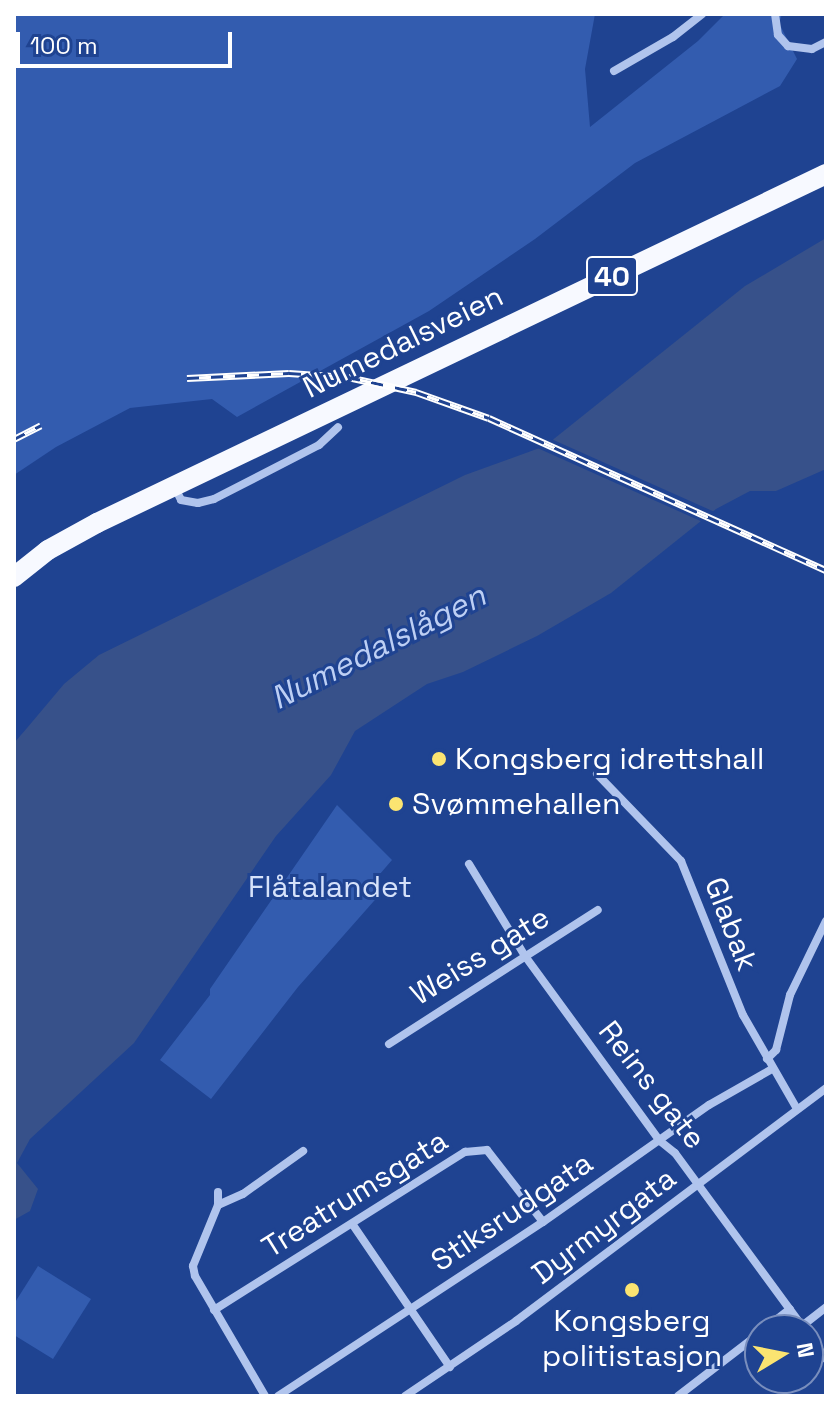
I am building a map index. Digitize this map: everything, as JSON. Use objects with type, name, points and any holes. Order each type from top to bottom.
[{"type":"main road","name":"Numedalsveien","points":[[14,577],[59,543],[826,174]]},
{"type":"street","points":[[614,71],[673,37],[702,14]]},
{"type":"street","points":[[775,14],[778,35],[788,46],[799,49],[826,42]]},
{"type":"street","points":[[174,486],[181,500],[198,503],[214,499],[319,445],[338,427]]},
{"type":"street","name":"Glabak","points":[[597,774],[681,861],[724,976],[772,1069],[797,1109]]},
{"type":"street","name":"Reins gate","points":[[469,864],[525,956],[660,1141],[675,1153],[794,1314]]},
{"type":"street","name":"Weiss gate","points":[[389,1044],[598,910]]},
{"type":"street","points":[[767,1059],[776,1050],[790,995],[826,921]]},
{"type":"street","name":"Stiksrudgata","points":[[278,1396],[543,1222],[709,1105],[772,1069]]},
{"type":"street","name":"Dyrmyrgata","points":[[405,1396],[450,1367],[698,1186],[826,1088]]},
{"type":"street","name":"Treatrumsgata","points":[[214,1310],[353,1225],[439,1167],[477,1149],[491,1155],[543,1222]]},
{"type":"street","points":[[218,1205],[243,1194],[303,1151]]},
{"type":"street","points":[[218,1192],[218,1205],[193,1266],[214,1310],[265,1396]]},
{"type":"street","points":[[353,1225],[450,1367]]},
{"type":"street","points":[[784,1314],[790,1309]]},
{"type":"street","points":[[678,1396],[744,1345]]},
{"type":"green space","points":[[14,14],[595,14],[585,69],[590,127],[698,41],[725,14],[782,14],[779,23],[797,59],[780,86],[635,163],[535,239],[429,311],[237,417],[212,399],[130,408],[56,447],[14,475]]},
{"type":"green space","name":"Flåtalandet","points":[[337,805],[392,860],[373,882],[381,893],[298,987],[211,1099],[160,1060],[210,995],[210,989]]},
{"type":"green space","points":[[38,1266],[91,1299],[53,1359],[14,1335],[14,1304]]},
{"type":"water","name":"Numedalslågen","points":[[826,238],[826,469],[776,491],[750,491],[716,509],[611,593],[537,636],[463,672],[427,684],[355,731],[331,775],[276,836],[134,1043],[30,1139],[17,1163],[38,1189],[30,1211],[14,1220],[14,743],[64,684],[99,655],[465,475],[545,446],[745,286]]},
{"type":"pier","points":[[549,438],[717,513],[705,523],[533,446]]},
{"type":"railway","points":[[187,378],[289,373],[348,377],[416,392],[489,418],[826,570]]},
{"type":"railway","points":[[14,439],[41,425]]},
{"type":"place","name":"Kongsberg idrettshall","points":[[439,759]]},
{"type":"place","name":"Svømmehallen","points":[[396,804]]},
{"type":"place","name":"Kongsberg politistasjon","points":[[632,1290]]}]
